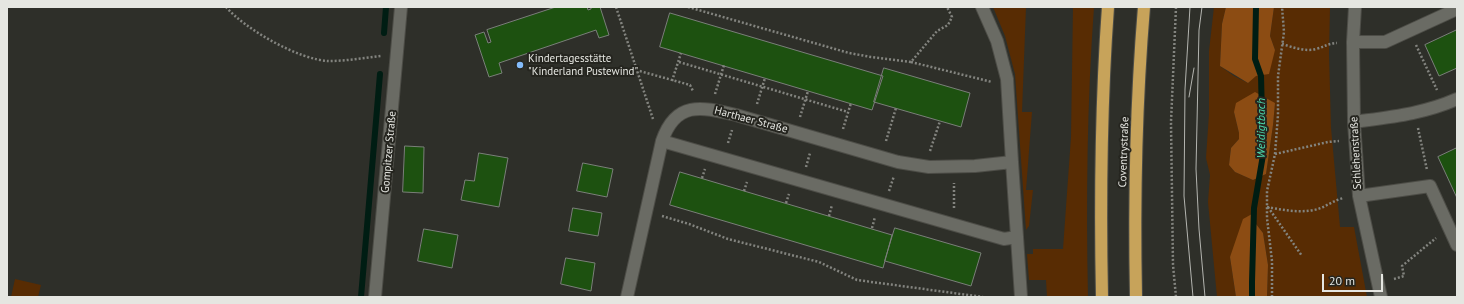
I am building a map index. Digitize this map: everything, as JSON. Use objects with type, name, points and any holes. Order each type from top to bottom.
[{"type":"highway","name":"Coventrystraße","points":[[1102,297],[1101,216],[1104,61],[1108,7]]},
{"type":"highway","name":"Coventrystraße","points":[[1136,297],[1135,212],[1140,61],[1144,7]]},
{"type":"street","name":"Gompitzer Straße","points":[[375,297],[402,7]]},
{"type":"street","points":[[982,7],[997,41],[1007,79],[1021,297]]},
{"type":"street","name":"Schlehenstraße","points":[[1355,7],[1353,42],[1354,122],[1359,196],[1381,297]]},
{"type":"street","points":[[1353,42],[1385,42],[1457,9]]},
{"type":"street","points":[[1354,122],[1414,114],[1445,105],[1457,99]]},
{"type":"street","name":"Harthaer Straße","points":[[627,297],[662,141],[667,128],[682,113],[696,108],[704,108],[736,115],[898,162],[929,167],[975,166],[1012,162]]},
{"type":"street","points":[[662,141],[1004,238],[1017,237]]},
{"type":"street","points":[[1359,196],[1430,186],[1457,245]]},
{"type":"path","points":[[226,7],[234,16],[262,35],[296,54],[328,61],[398,54]]},
{"type":"path","points":[[616,7],[653,119]]},
{"type":"path","points":[[688,7],[849,52],[871,57],[911,62],[994,83]]},
{"type":"path","points":[[911,62],[937,31],[948,25],[952,17],[947,7]]},
{"type":"path","points":[[1176,7],[1171,122],[1173,265],[1176,297]]},
{"type":"path","points":[[1272,297],[1272,261],[1267,218],[1267,191],[1275,154],[1278,115],[1278,76],[1284,32],[1282,7]]},
{"type":"path","points":[[1410,31],[1433,81]]},
{"type":"path","points":[[1282,44],[1296,49],[1315,49],[1329,43],[1353,42]]},
{"type":"path","points":[[672,81],[681,53]]},
{"type":"path","points":[[679,62],[848,112]]},
{"type":"path","points":[[715,95],[724,65]]},
{"type":"path","points":[[636,70],[690,85],[693,91]]},
{"type":"path","points":[[759,98],[765,78]]},
{"type":"path","points":[[802,112],[808,91]]},
{"type":"path","points":[[844,125],[851,103]]},
{"type":"path","points":[[887,138],[896,108]]},
{"type":"path","points":[[1414,114],[1430,186]]},
{"type":"path","points":[[930,150],[940,121]]},
{"type":"path","points":[[1275,154],[1328,142],[1355,140]]},
{"type":"path","points":[[954,178],[954,193]]},
{"type":"path","points":[[1267,207],[1289,211],[1315,210],[1338,199],[1359,196]]},
{"type":"path","points":[[1267,207],[1302,256]]},
{"type":"path","points":[[646,211],[689,224],[728,240],[819,262],[858,280],[983,297]]},
{"type":"path","points":[[1378,284],[1404,276],[1402,266],[1449,227]]},
{"type":"shaded area","points":[[993,7],[1026,7],[1022,112],[1032,112],[1026,190],[1033,190],[1029,226],[1026,230],[1015,74],[1005,36]]},
{"type":"shaded area","points":[[1073,7],[1094,7],[1088,152],[1088,297],[1047,297],[1046,280],[1029,280],[1027,254],[1033,254],[1033,249],[1063,249],[1071,137]]},
{"type":"shaded area","points":[[1214,7],[1226,7],[1222,24],[1220,66],[1234,76],[1248,83],[1275,50],[1270,36],[1274,7],[1330,7],[1329,53],[1331,128],[1340,227],[1354,227],[1367,297],[1267,297],[1268,265],[1263,233],[1256,224],[1230,257],[1236,297],[1217,297],[1208,202],[1210,175],[1206,158],[1209,114],[1209,51]],"holes":[[[1275,103],[1266,174],[1253,180],[1235,172],[1229,165],[1231,148],[1239,139],[1234,112]]]},
{"type":"shaded area","points":[[1226,7],[1274,7],[1270,36],[1275,50],[1269,74],[1256,76],[1248,83],[1220,66],[1222,24]]},
{"type":"shaded area","points":[[1255,92],[1275,103],[1266,174],[1253,180],[1235,172],[1229,165],[1231,148],[1239,139],[1234,112],[1236,103]]},
{"type":"shaded area","points":[[1252,214],[1256,224],[1263,233],[1268,265],[1267,297],[1236,297],[1230,257],[1243,219]]},
{"type":"shaded area","points":[[15,279],[41,285],[38,297],[11,297]]},
{"type":"building","points":[[556,7],[587,7],[588,10],[591,9],[591,7],[600,7],[609,35],[599,38],[596,30],[499,63],[502,73],[489,77],[475,35],[484,32],[488,43],[491,42],[487,30]]},
{"type":"building","points":[[670,13],[883,76],[872,110],[660,47]]},
{"type":"building","points":[[1457,30],[1457,68],[1439,76],[1425,45]]},
{"type":"building","points":[[884,68],[970,93],[961,127],[874,102]]},
{"type":"building","points":[[405,146],[424,147],[423,193],[403,192]]},
{"type":"building","points":[[1457,148],[1457,198],[1438,157]]},
{"type":"building","points":[[479,153],[508,158],[499,207],[461,200],[465,180],[474,181]]},
{"type":"building","points":[[583,163],[613,169],[607,197],[577,191]]},
{"type":"building","points":[[680,172],[892,235],[883,268],[670,205]]},
{"type":"building","points":[[573,208],[602,213],[598,236],[569,231]]},
{"type":"building","points":[[895,228],[981,253],[971,286],[885,261]]},
{"type":"building","points":[[424,229],[458,235],[452,268],[418,261]]},
{"type":"building","points":[[566,258],[595,263],[591,291],[561,284]]},
{"type":"waterway","points":[[384,33],[386,7]]},
{"type":"waterway","name":"Weidigtbach","points":[[1252,297],[1254,208],[1263,155],[1261,76],[1255,59],[1256,7]]},
{"type":"waterway","points":[[361,297],[380,74]]},
{"type":"tram line","points":[[1190,7],[1185,89],[1184,196],[1193,297]]},
{"type":"tram line","points":[[1202,7],[1199,30],[1196,169],[1199,229],[1205,297]]},
{"type":"tram line","points":[[1189,97],[1194,68]]},
{"type":"place","name":"Kindertagesstätte \"Kinderland Pustewind\"","points":[[520,65]]}]
